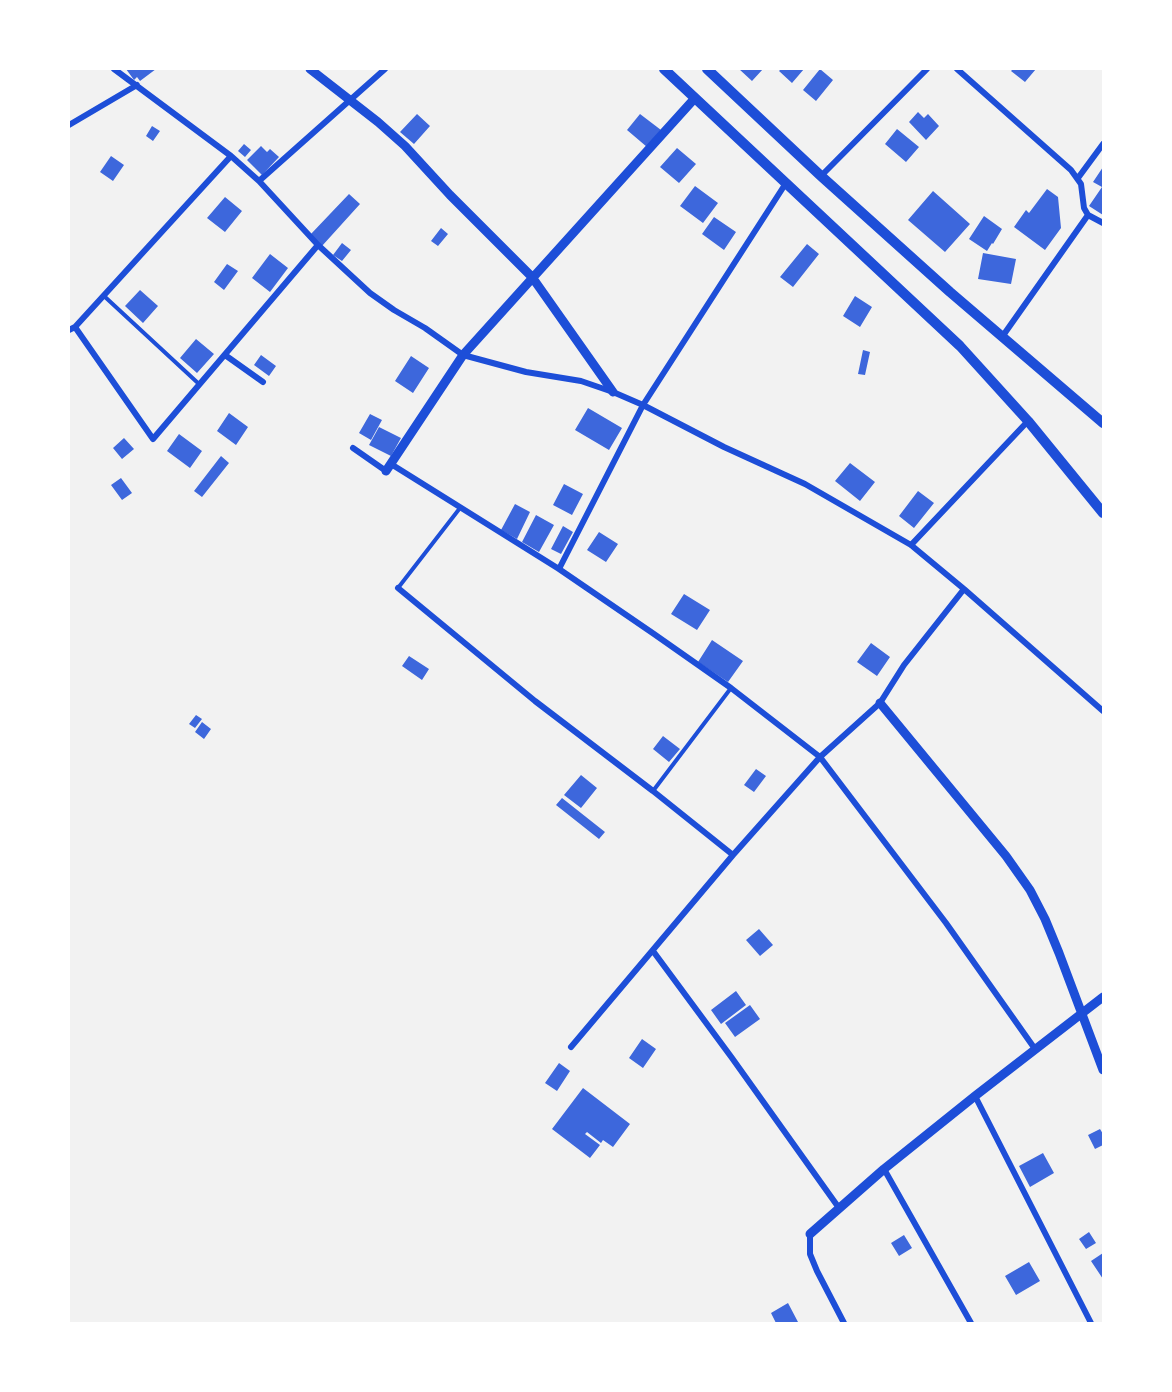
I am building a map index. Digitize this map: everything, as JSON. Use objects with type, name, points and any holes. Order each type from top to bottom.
[{"type":"main road","points":[[664,69],[960,346],[1028,421],[1103,513]]},
{"type":"main road","points":[[707,69],[950,292],[1103,423]]},
{"type":"street","points":[[114,69],[231,156],[259,181],[318,245],[370,293],[463,355],[526,372],[581,381],[613,392],[805,484],[911,545],[1103,711]]},
{"type":"street","points":[[310,69],[405,146],[532,277],[613,392]]},
{"type":"street","points":[[259,181],[385,69]]},
{"type":"street","points":[[821,176],[927,69]]},
{"type":"street","points":[[957,69],[1071,170],[1078,178],[1084,208],[1088,215],[1103,223]]},
{"type":"street","points":[[69,125],[137,85]]},
{"type":"street","points":[[389,467],[463,355],[695,99]]},
{"type":"street","points":[[1078,178],[1103,144]]},
{"type":"street","points":[[231,156],[72,328],[153,439],[318,245]]},
{"type":"street","points":[[559,569],[643,405],[786,183]]},
{"type":"street","points":[[1002,337],[1088,215]]},
{"type":"street","points":[[225,355],[263,382]]},
{"type":"street","points":[[911,545],[1028,421]]},
{"type":"street","points":[[353,448],[460,507],[559,569],[731,688],[820,757],[946,923],[1035,1049]]},
{"type":"street","points":[[398,588],[535,701],[733,855]]},
{"type":"street","points":[[571,1047],[733,855],[820,757],[880,703],[903,665],[964,589]]},
{"type":"street","points":[[880,703],[1006,856],[1030,890],[1059,953],[1103,1070]]},
{"type":"street","points":[[653,951],[839,1208]]},
{"type":"street","points":[[844,1323],[810,1254],[810,1234],[884,1169],[1103,997]]},
{"type":"street","points":[[975,1096],[1091,1323]]},
{"type":"street","points":[[884,1169],[971,1323]]},
{"type":"lane","points":[[104,296],[199,385]]},
{"type":"lane","points":[[398,588],[460,507]]},
{"type":"lane","points":[[653,791],[731,688]]},
{"type":"building","points":[[126,69],[156,69],[140,81],[137,77],[134,80]]},
{"type":"building","points":[[739,69],[763,69],[752,81]]},
{"type":"building","points":[[781,69],[804,69],[792,83],[779,71]]},
{"type":"building","points":[[820,69],[833,80],[816,101],[803,90]]},
{"type":"building","points":[[1013,69],[1036,69],[1025,82],[1011,71]]},
{"type":"building","points":[[918,112],[924,118],[928,114],[939,126],[926,140],[909,122]]},
{"type":"building","points":[[417,114],[430,126],[414,144],[400,132]]},
{"type":"building","points":[[640,114],[661,130],[647,147],[627,130]]},
{"type":"building","points":[[152,126],[160,131],[153,141],[146,136]]},
{"type":"building","points":[[897,129],[919,147],[906,162],[885,144]]},
{"type":"building","points":[[244,144],[251,150],[245,157],[238,151]]},
{"type":"building","points":[[261,146],[267,152],[270,149],[279,157],[262,175],[247,160]]},
{"type":"building","points":[[677,148],[696,164],[679,183],[660,167]]},
{"type":"building","points":[[111,156],[124,165],[113,181],[100,172]]},
{"type":"building","points":[[1103,167],[1103,215],[1089,206],[1102,187],[1093,182]]},
{"type":"building","points":[[695,186],[718,203],[703,223],[680,206]]},
{"type":"building","points":[[1047,189],[1058,197],[1061,228],[1045,250],[1014,227],[1026,210],[1029,213]]},
{"type":"building","points":[[933,191],[970,224],[945,252],[908,220]]},
{"type":"building","points":[[349,194],[360,204],[322,246],[310,235]]},
{"type":"building","points":[[225,197],[242,211],[225,232],[207,218]]},
{"type":"building","points":[[984,216],[1002,229],[987,251],[969,239]]},
{"type":"building","points":[[714,217],[736,232],[724,250],[702,234]]},
{"type":"building","points":[[441,228],[448,234],[438,246],[431,241]]},
{"type":"building","points":[[342,243],[351,250],[342,261],[333,255]]},
{"type":"building","points":[[807,244],[819,254],[793,287],[780,277]]},
{"type":"building","points":[[983,253],[1016,259],[1011,284],[978,279]]},
{"type":"building","points":[[270,254],[288,268],[270,292],[252,278]]},
{"type":"building","points":[[227,264],[238,271],[224,290],[214,282]]},
{"type":"building","points":[[140,290],[158,306],[143,323],[125,306]]},
{"type":"building","points":[[855,296],[872,307],[860,327],[843,316]]},
{"type":"building","points":[[196,339],[214,354],[197,373],[180,358]]},
{"type":"building","points":[[863,350],[870,352],[865,375],[858,374]]},
{"type":"building","points":[[261,355],[276,366],[269,376],[254,365]]},
{"type":"building","points":[[411,356],[429,368],[413,393],[395,381]]},
{"type":"building","points":[[588,408],[622,428],[609,450],[575,430]]},
{"type":"building","points":[[229,413],[248,427],[236,445],[217,431]]},
{"type":"building","points":[[370,414],[382,420],[371,440],[359,433]]},
{"type":"building","points":[[379,427],[401,438],[391,456],[369,445]]},
{"type":"building","points":[[179,434],[202,451],[190,468],[167,451]]},
{"type":"building","points":[[124,438],[134,449],[122,459],[113,448]]},
{"type":"building","points":[[221,456],[229,463],[202,497],[194,491]]},
{"type":"building","points":[[850,463],[875,482],[860,501],[835,481]]},
{"type":"building","points":[[121,478],[132,493],[122,500],[111,485]]},
{"type":"building","points":[[564,484],[583,494],[572,515],[553,505]]},
{"type":"building","points":[[918,491],[934,503],[914,528],[899,516]]},
{"type":"building","points":[[515,504],[530,512],[517,539],[501,530]]},
{"type":"building","points":[[536,515],[554,525],[539,552],[522,542]]},
{"type":"building","points":[[563,526],[573,532],[561,554],[551,549]]},
{"type":"building","points":[[599,532],[618,544],[606,562],[587,550]]},
{"type":"building","points":[[684,594],[710,610],[697,630],[671,614]]},
{"type":"building","points":[[712,640],[743,661],[728,682],[698,662]]},
{"type":"building","points":[[871,643],[890,657],[877,676],[857,662]]},
{"type":"building","points":[[409,656],[429,669],[422,680],[402,666]]},
{"type":"building","points":[[196,715],[202,719],[195,728],[189,724]]},
{"type":"building","points":[[202,722],[211,729],[204,739],[195,732]]},
{"type":"building","points":[[663,736],[680,749],[669,762],[653,749]]},
{"type":"building","points":[[756,769],[766,776],[754,792],[744,785]]},
{"type":"building","points":[[581,775],[597,788],[581,808],[564,795]]},
{"type":"building","points":[[562,798],[605,832],[599,839],[556,805]]},
{"type":"building","points":[[759,929],[773,945],[760,956],[746,940]]},
{"type":"building","points":[[736,991],[746,1005],[721,1024],[711,1010]]},
{"type":"building","points":[[750,1005],[760,1019],[735,1037],[725,1023]]},
{"type":"building","points":[[642,1039],[656,1049],[643,1068],[629,1058]]},
{"type":"building","points":[[559,1063],[570,1071],[557,1091],[545,1083]]},
{"type":"building","points":[[583,1088],[630,1124],[613,1147],[603,1140],[601,1143],[587,1132],[585,1134],[600,1145],[590,1158],[552,1129]]},
{"type":"building","points":[[1100,1129],[1103,1134],[1103,1145],[1095,1149],[1088,1135]]},
{"type":"building","points":[[1043,1153],[1054,1173],[1030,1187],[1019,1166]]},
{"type":"building","points":[[1089,1232],[1096,1243],[1086,1249],[1079,1239]]},
{"type":"building","points":[[904,1235],[912,1248],[899,1256],[891,1243]]},
{"type":"building","points":[[1103,1253],[1103,1279],[1091,1261]]},
{"type":"building","points":[[1029,1262],[1040,1281],[1016,1295],[1005,1276]]},
{"type":"building","points":[[788,1303],[798,1322],[776,1323],[771,1313]]}]
